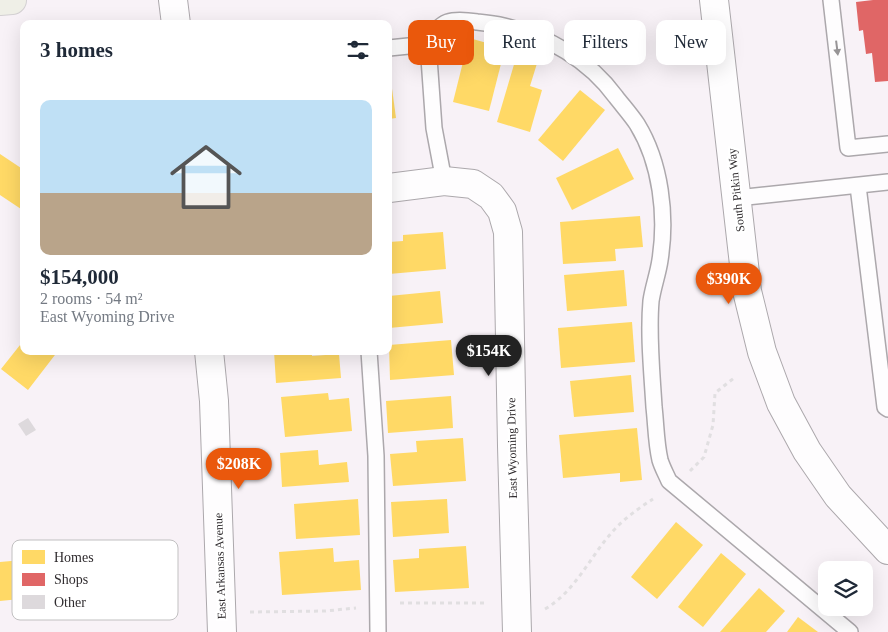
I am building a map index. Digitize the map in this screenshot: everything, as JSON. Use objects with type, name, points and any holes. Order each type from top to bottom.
[{"type":"main road","points":[[0,1],[12,0]]},
{"type":"street","points":[[173,0],[176,20]]},
{"type":"street","name":"South Pitkin Way","points":[[714,0],[747,292],[762,352],[781,403],[806,451],[838,496],[888,550]]},
{"type":"street","name":"East Wyoming Drive","points":[[392,188],[444,181],[473,184],[491,196],[502,211],[508,232],[517,632]]},
{"type":"street","name":"East Arkansas Avenue","points":[[209,355],[214,401],[222,622]]},
{"type":"lane","points":[[831,0],[848,148],[888,144]]},
{"type":"lane","points":[[474,21],[503,26],[528,33],[555,44],[580,60],[608,86],[637,124],[652,155],[663,222],[660,260],[651,300],[651,350],[656,433],[660,459],[669,481],[850,632]]},
{"type":"lane","points":[[392,48],[408,46]]},
{"type":"lane","points":[[430,65],[434,128],[444,181]]},
{"type":"lane","points":[[737,198],[888,182]]},
{"type":"lane","points":[[858,186],[885,407],[888,410]]},
{"type":"lane","points":[[370,355],[376,456],[378,632]]},
{"type":"path","points":[[222,622],[413,602],[494,603]]},
{"type":"building: Homes","points":[[474,39],[484,42],[484,65],[501,65],[489,111],[453,102],[462,65],[474,65]]},
{"type":"building: Homes","points":[[514,65],[537,65],[530,86],[542,90],[530,132],[497,122]]},
{"type":"building: Homes","points":[[392,88],[396,118],[392,119]]},
{"type":"building: Homes","points":[[580,90],[605,110],[563,161],[538,140]]},
{"type":"building: Homes","points":[[618,148],[634,179],[572,210],[556,178]]},
{"type":"building: Homes","points":[[0,154],[20,167],[20,208],[0,195]]},
{"type":"building: Homes","points":[[640,216],[643,247],[615,249],[616,261],[563,264],[560,222]]},
{"type":"building: Homes","points":[[443,232],[446,269],[392,274],[392,242],[403,241],[403,235]]},
{"type":"building: Homes","points":[[624,270],[627,306],[567,311],[564,275]]},
{"type":"building: Homes","points":[[440,291],[443,323],[392,328],[392,296]]},
{"type":"building: Homes","points":[[632,322],[635,362],[561,368],[558,328]]},
{"type":"building: Homes","points":[[451,340],[454,375],[390,380],[389,355],[392,355],[392,345]]},
{"type":"building: Homes","points":[[20,345],[20,355],[55,355],[28,390],[1,369]]},
{"type":"building: Homes","points":[[274,355],[339,355],[341,378],[276,383]]},
{"type":"building: Homes","points":[[631,375],[634,412],[574,417],[570,381]]},
{"type":"building: Homes","points":[[328,393],[329,400],[349,398],[352,431],[285,437],[281,397]]},
{"type":"building: Homes","points":[[451,396],[453,428],[388,433],[386,401]]},
{"type":"building: Homes","points":[[637,428],[642,480],[620,482],[620,473],[563,478],[559,435]]},
{"type":"building: Homes","points":[[463,438],[466,481],[393,486],[390,454],[417,452],[416,441]]},
{"type":"building: Homes","points":[[318,450],[319,465],[347,462],[349,482],[282,487],[280,453]]},
{"type":"building: Homes","points":[[358,499],[360,535],[296,539],[294,504]]},
{"type":"building: Homes","points":[[447,499],[449,533],[393,537],[391,502]]},
{"type":"building: Homes","points":[[676,522],[703,545],[657,599],[631,577]]},
{"type":"building: Homes","points":[[466,546],[469,588],[395,592],[393,560],[419,558],[419,549]]},
{"type":"building: Homes","points":[[333,548],[334,562],[359,560],[361,590],[282,595],[279,552]]},
{"type":"building: Homes","points":[[721,553],[746,574],[703,627],[678,607]]},
{"type":"building: Homes","points":[[12,561],[12,600],[0,601],[0,562]]},
{"type":"building: Homes","points":[[759,588],[785,611],[766,632],[720,632]]},
{"type":"building: Homes","points":[[798,617],[818,632],[787,632]]},
{"type":"building: Shops","points":[[888,0],[888,81],[875,82],[872,53],[866,54],[863,30],[859,31],[856,2]]},
{"type":"building: Other","points":[[28,418],[36,430],[26,436],[18,424]]}]
